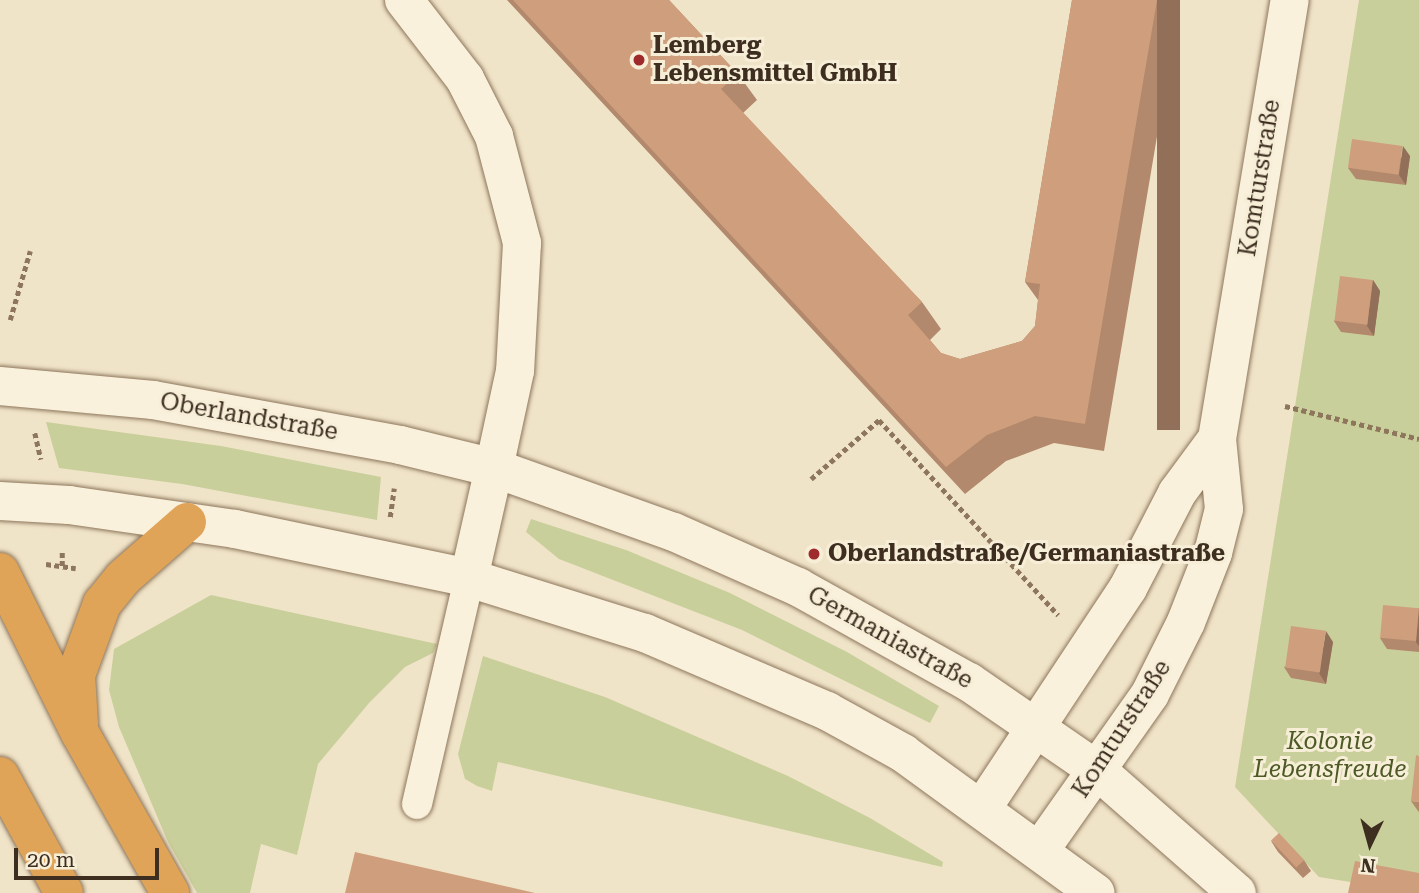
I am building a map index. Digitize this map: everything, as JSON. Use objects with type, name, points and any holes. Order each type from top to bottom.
[{"type":"highway","points":[[80,733],[76,676],[102,604],[123,578],[187,522]]},
{"type":"highway","points":[[18,567],[80,733],[170,893]]},
{"type":"highway","points":[[0,776],[64,893]]},
{"type":"street","points":[[404,0],[465,79],[494,136],[522,243],[515,371],[469,578]]},
{"type":"street","name":"Komturstraße","points":[[1040,850],[1163,672],[1201,584],[1224,509],[1217,439],[1290,0]]},
{"type":"street","name":"Oberlandstraße","points":[[0,386],[153,400],[264,417],[494,468]]},
{"type":"street","name":"Komturstraße","points":[[983,807],[1135,576],[1177,493],[1217,439]]},
{"type":"street","name":"Germaniastraße","points":[[494,468],[661,527],[798,587],[958,675],[1037,726],[1097,770],[1237,893]]},
{"type":"street","points":[[0,501],[187,522],[469,578],[571,607],[733,669],[827,711],[903,752],[983,807],[1096,893]]},
{"type":"lane","points":[[417,804],[469,578]]},
{"type":"path","points":[[10,320],[30,251]]},
{"type":"path","points":[[1285,406],[1419,439]]},
{"type":"path","points":[[811,479],[880,420],[1059,616]]},
{"type":"path","points":[[31,421],[43,467]]},
{"type":"path","points":[[390,520],[396,480]]},
{"type":"path","points":[[62,540],[62,566]]},
{"type":"path","points":[[18,567],[62,566],[88,569]]},
{"type":"green space","name":"Kolonie Lebensfreude","points":[[1359,0],[1419,0],[1419,893],[1319,877],[1235,787]]},
{"type":"green space","points":[[46,422],[221,446],[381,477],[377,520],[182,484],[59,468]]},
{"type":"green space","points":[[531,519],[626,550],[730,593],[847,652],[939,706],[930,723],[742,630],[559,559],[526,532]]},
{"type":"green space","points":[[211,595],[437,644],[433,653],[405,667],[369,703],[318,764],[297,855],[261,844],[250,893],[197,893],[168,842],[119,727],[109,690],[114,649]]},
{"type":"green space","points":[[483,656],[605,697],[788,776],[870,818],[943,862],[942,867],[498,762],[492,791],[477,786],[465,779],[458,754]]},
{"type":"building","points":[[513,0],[669,0],[738,74],[721,89],[922,302],[908,315],[941,353],[960,359],[1022,341],[1035,326],[1040,284],[1025,282],[1072,0],[1157,0],[1085,424],[1035,416],[987,435],[946,467]]},
{"type":"building","points":[[1352,139],[1403,146],[1398,175],[1348,168]]},
{"type":"building","points":[[1340,276],[1373,280],[1367,325],[1335,321]]},
{"type":"building","points":[[1383,605],[1419,608],[1416,641],[1380,638]]},
{"type":"building","points":[[1291,626],[1326,631],[1320,672],[1285,668]]},
{"type":"building","points":[[1416,755],[1419,756],[1419,802],[1411,801]]},
{"type":"building","points":[[1279,833],[1304,860],[1296,868],[1271,841]]},
{"type":"building","points":[[355,852],[535,893],[345,893]]},
{"type":"building","points":[[1355,861],[1419,873],[1419,893],[1348,893]]},
{"type":"place","name":"Lemberg Lebensmittel GmbH","points":[[639,60]]},
{"type":"place","name":"Oberlandstraße/Germaniastraße","points":[[814,554]]}]
